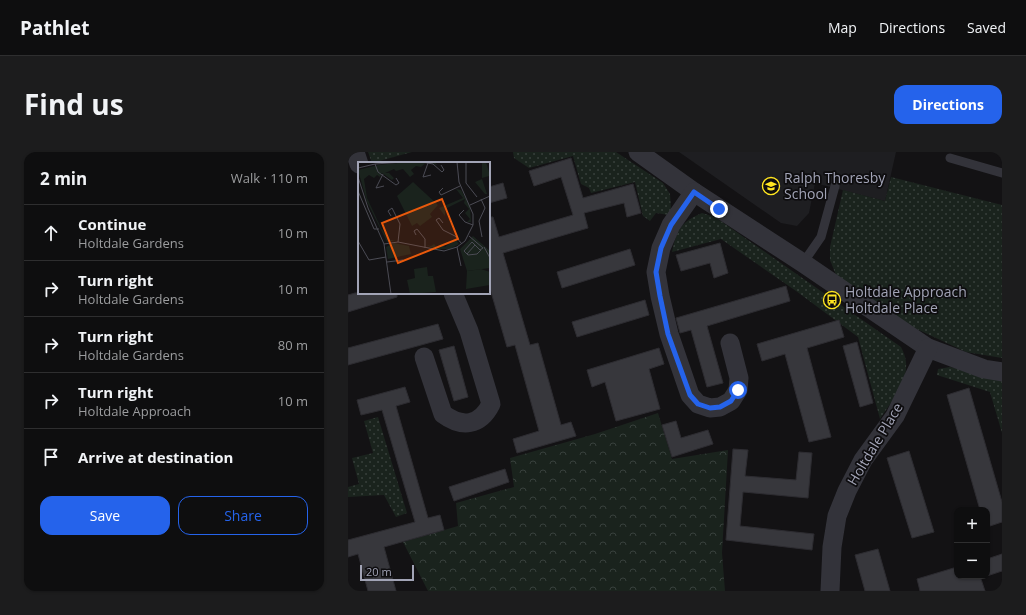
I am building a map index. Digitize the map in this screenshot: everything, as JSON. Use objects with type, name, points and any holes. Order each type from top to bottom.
[{"type":"street","points":[[355,152],[358,162]]},
{"type":"street","points":[[638,152],[694,192],[803,263],[928,348],[984,369],[1002,372]]},
{"type":"street","points":[[694,192],[671,225],[661,248],[656,272],[668,334],[690,395],[698,404],[710,408],[720,407],[731,401],[738,390],[739,378],[730,343]]},
{"type":"street","points":[[424,357],[443,414],[456,422],[467,423],[478,420],[487,412],[490,404],[469,332],[453,294]]},
{"type":"street","name":"Holtdale Place","points":[[830,591],[832,547],[837,516],[847,491],[863,460],[895,416],[928,348]]},
{"type":"lane","points":[[950,158],[1002,173]]},
{"type":"lane","points":[[803,263],[821,237],[834,186]]},
{"type":"shaded area","name":"Ralph Thoresby School","points":[[679,152],[896,152],[885,201],[815,183],[809,213],[797,226],[781,223]]},
{"type":"green space","points":[[368,152],[412,152],[376,162],[372,162]]},
{"type":"green space","points":[[513,152],[616,152],[663,183],[670,194],[671,209],[669,215],[656,213],[650,221],[643,216],[635,182],[591,193],[589,188],[581,184],[573,156],[529,168],[514,158]]},
{"type":"green space","points":[[891,177],[1002,205],[1002,358],[966,352],[908,325],[836,275],[830,260],[830,247],[843,190],[885,201]]},
{"type":"green space","points":[[702,213],[715,217],[901,347],[906,359],[903,381],[880,419],[858,337],[796,291],[721,239],[672,252],[678,232],[684,224]]},
{"type":"green space","points":[[950,367],[1002,379],[1002,433],[990,392],[937,375],[938,369]]},
{"type":"green space","points":[[658,413],[672,459],[728,450],[722,553],[725,591],[428,591],[403,542],[458,526],[456,503],[514,487],[510,458],[595,434]]},
{"type":"green space","points":[[378,417],[407,513],[396,517],[384,495],[348,497],[348,487],[359,484],[352,458],[373,453],[364,421]]},
{"type":"building","points":[[571,158],[583,198],[633,184],[641,213],[627,217],[624,203],[584,213],[588,228],[503,253],[530,345],[538,343],[561,425],[571,422],[576,436],[517,453],[513,439],[539,431],[515,345],[507,347],[490,288],[490,217],[493,217],[499,237],[573,215],[561,177],[534,186],[529,171]]},
{"type":"building","points":[[503,183],[507,198],[490,203],[490,187]]},
{"type":"building","points":[[720,243],[728,273],[714,278],[710,263],[681,271],[676,255]]},
{"type":"building","points":[[630,249],[635,265],[562,288],[557,272]]},
{"type":"building","points":[[786,286],[790,301],[707,326],[723,383],[707,387],[691,330],[680,333],[676,318]]},
{"type":"building","points":[[355,293],[397,294],[397,297],[348,312],[348,295]]},
{"type":"building","points":[[645,300],[649,315],[577,337],[572,322]]},
{"type":"building","points":[[839,320],[844,337],[807,348],[831,437],[809,442],[785,354],[762,361],[757,344]]},
{"type":"building","points":[[438,324],[443,339],[348,365],[348,348]]},
{"type":"building","points":[[857,342],[873,403],[860,407],[843,346]]},
{"type":"building","points":[[454,346],[468,397],[454,401],[439,350]]},
{"type":"building","points":[[659,348],[664,364],[649,369],[660,409],[616,421],[605,382],[592,387],[587,370]]},
{"type":"building","points":[[405,387],[410,402],[396,406],[428,518],[440,515],[444,530],[384,547],[396,591],[368,591],[358,554],[348,557],[348,540],[415,522],[382,410],[361,415],[357,400]]},
{"type":"building","points":[[969,388],[1002,502],[1002,522],[990,526],[990,507],[979,507],[947,395]]},
{"type":"building","points":[[676,421],[681,438],[708,430],[713,444],[672,457],[662,425]]},
{"type":"building","points":[[733,449],[748,450],[745,476],[796,480],[799,452],[812,453],[808,498],[743,492],[740,526],[814,534],[812,550],[726,540]]},
{"type":"building","points":[[909,451],[934,532],[912,538],[887,458]]},
{"type":"building","points":[[505,469],[509,482],[454,501],[449,487]]},
{"type":"building","points":[[878,549],[890,591],[865,591],[855,555]]},
{"type":"building","points":[[1002,554],[1002,571],[990,575],[990,558]]},
{"type":"building","points":[[954,568],[954,579],[981,579],[985,591],[920,591],[917,579]]},
{"type":"place","name":"Ralph Thoresby School","points":[[771,186]]},
{"type":"place","name":"Holtdale Approach Holtdale Place","points":[[832,300]]},
{"type":"route","points":[[719,209],[694,192],[671,225],[661,248],[656,272],[668,334],[690,395],[698,404],[710,408],[720,407],[731,401],[738,390]]}]
